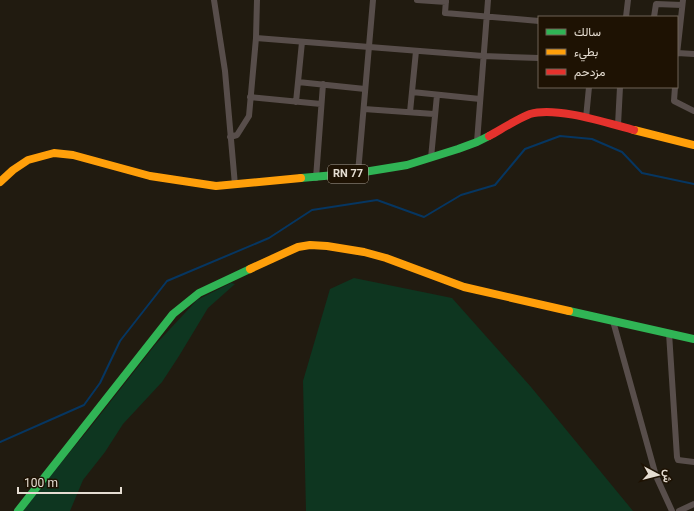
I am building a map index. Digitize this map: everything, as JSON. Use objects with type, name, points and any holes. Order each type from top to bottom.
[{"type":"main road","name":"RN 77","points":[[0,182],[12,170],[28,160],[54,153],[73,155],[150,176],[216,186],[358,173],[407,165],[431,158],[477,142],[530,114],[550,111],[618,125],[694,145]]},
{"type":"main road","points":[[18,511],[174,314],[199,293],[298,247],[310,245],[327,246],[364,252],[386,258],[464,286],[508,298],[694,339]]},
{"type":"street","points":[[214,0],[225,70],[235,185]]},
{"type":"street","points":[[230,137],[237,135],[249,116],[256,38],[257,0]]},
{"type":"street","points":[[358,173],[373,0]]},
{"type":"street","points":[[417,0],[446,1],[445,13],[538,22]]},
{"type":"street","points":[[477,142],[488,0]]},
{"type":"street","points":[[626,16],[628,0]]},
{"type":"street","points":[[654,16],[656,4],[682,3],[678,43]]},
{"type":"street","points":[[256,38],[483,56],[538,58]]},
{"type":"street","points":[[296,102],[302,42]]},
{"type":"street","points":[[410,112],[416,51]]},
{"type":"street","points":[[678,53],[694,54]]},
{"type":"street","points":[[298,82],[365,88]]},
{"type":"street","points":[[316,178],[323,84]]},
{"type":"street","points":[[586,118],[589,88]]},
{"type":"street","points":[[618,125],[620,88]]},
{"type":"street","points":[[675,88],[674,101],[694,111]]},
{"type":"street","points":[[412,92],[480,98]]},
{"type":"street","points":[[431,158],[437,95]]},
{"type":"street","points":[[250,97],[321,104]]},
{"type":"street","points":[[364,109],[434,114]]},
{"type":"street","points":[[613,321],[656,476],[672,511]]},
{"type":"street","points":[[669,333],[677,457],[678,460],[694,462]]},
{"type":"street","points":[[679,511],[694,504]]},
{"type":"green space","points":[[354,278],[452,298],[531,387],[633,511],[306,511],[303,381],[330,289]]},
{"type":"green space","points":[[231,283],[235,284],[208,308],[162,382],[123,424],[105,452],[83,480],[70,511],[23,511],[26,505],[89,429],[155,345],[197,300]]},
{"type":"waterway","points":[[0,442],[84,405],[100,383],[120,341],[167,281],[269,238],[312,210],[377,200],[424,217],[461,195],[495,185],[525,149],[560,136],[592,139],[622,152],[642,173],[694,184]]},
{"type":"traffic: fast","points":[[301,178],[358,173],[407,165],[458,149],[489,136]]},
{"type":"traffic: fast","points":[[18,511],[173,314],[199,293],[250,269]]},
{"type":"traffic: fast","points":[[569,311],[694,339]]},
{"type":"traffic: slow","points":[[634,130],[694,145]]},
{"type":"traffic: slow","points":[[0,182],[13,170],[28,160],[54,153],[73,155],[150,176],[216,186],[301,178]]},
{"type":"traffic: slow","points":[[250,269],[298,247],[310,245],[327,246],[364,252],[386,258],[464,287],[569,311]]},
{"type":"traffic: jam","points":[[489,136],[530,114],[541,112],[582,116],[634,130]]}]
